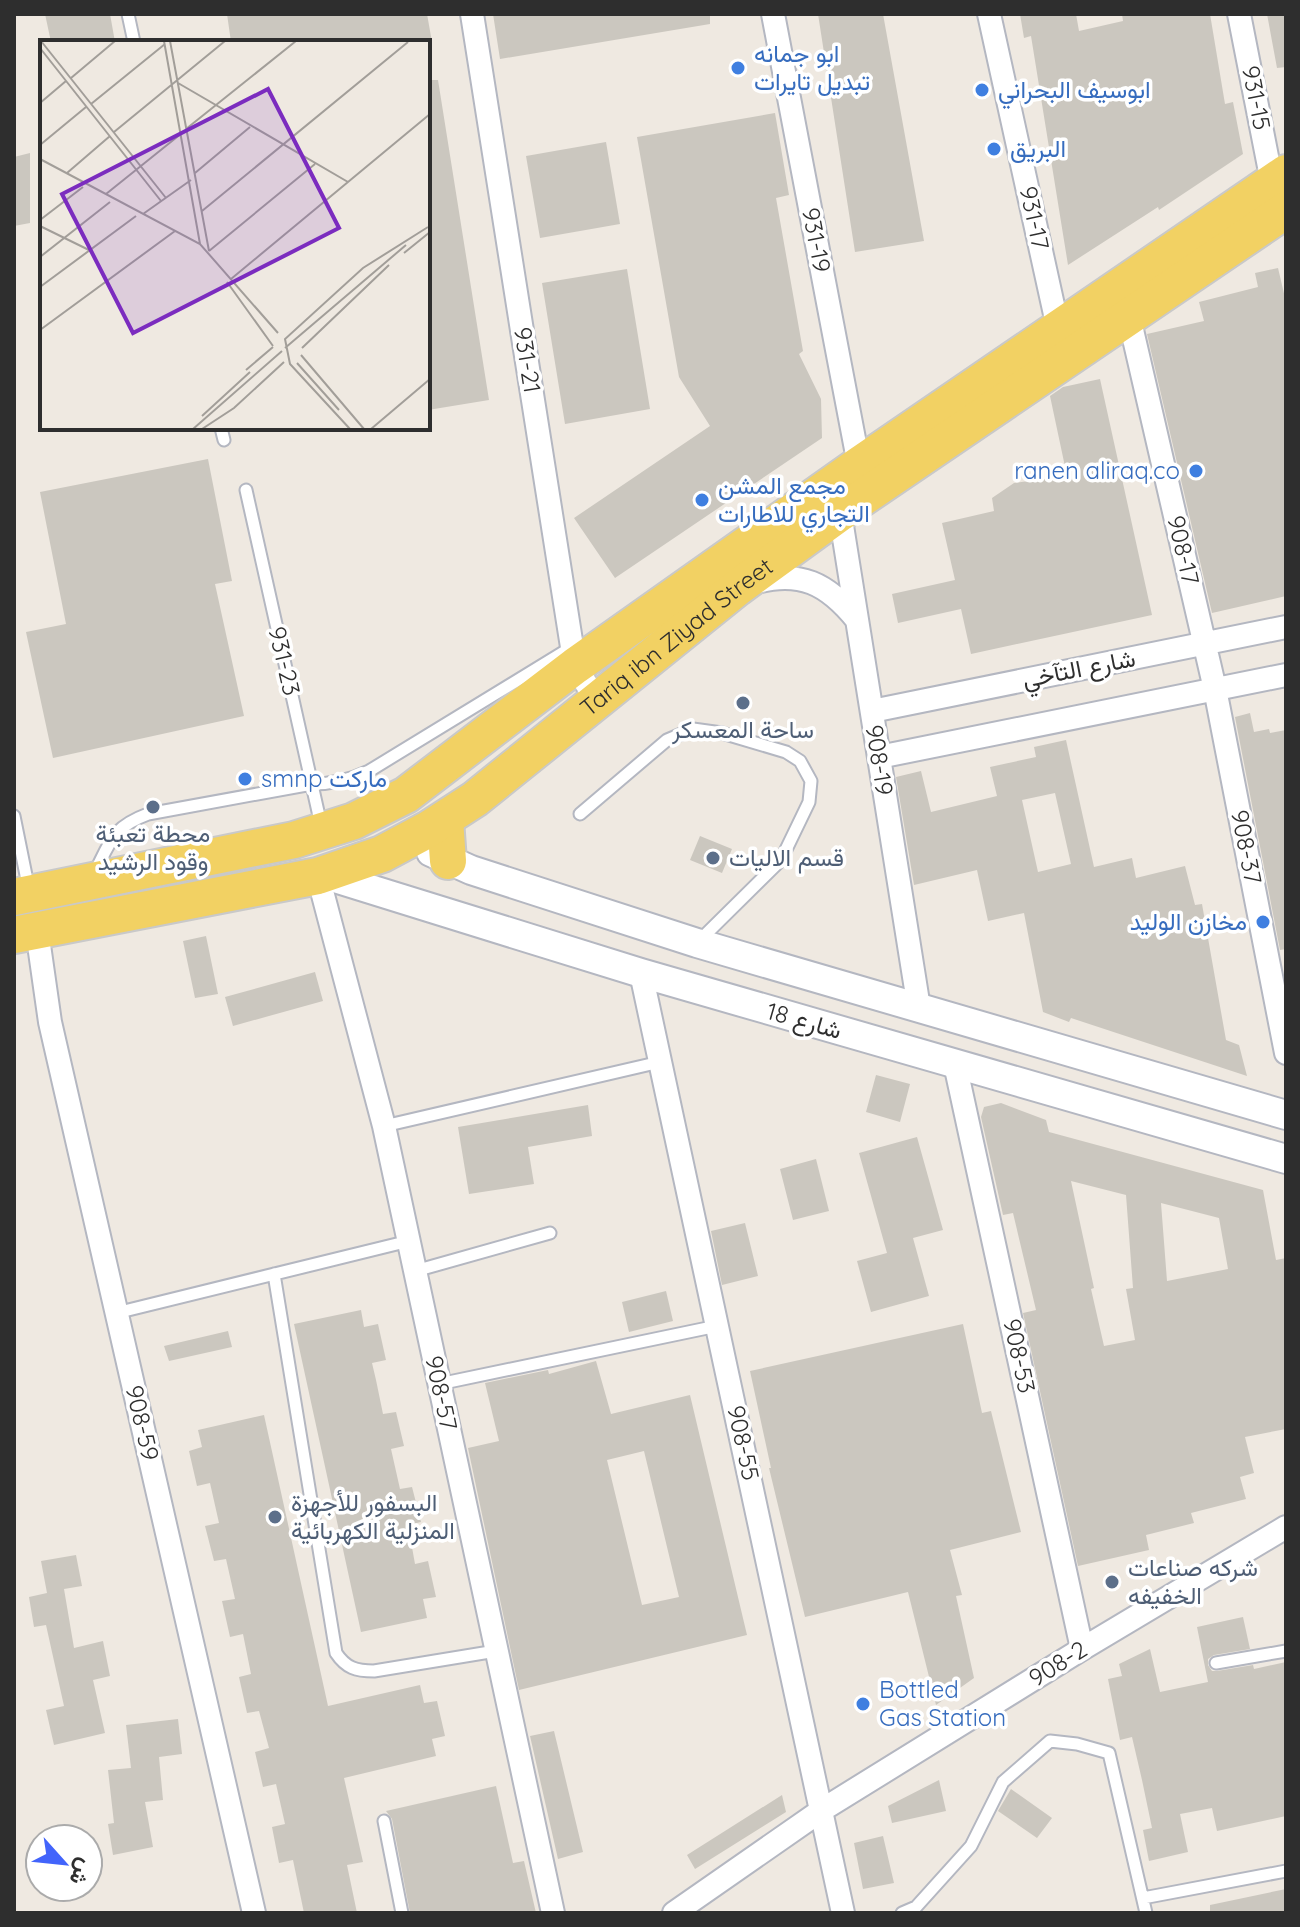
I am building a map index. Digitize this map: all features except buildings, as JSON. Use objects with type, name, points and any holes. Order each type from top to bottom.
[{"type":"main road","name":"Tariq ibn Ziyad Street","points":[[21,895],[294,840],[381,809],[406,795],[574,656],[1058,328],[1281,188]]},
{"type":"main road","name":"Tariq ibn Ziyad Street","points":[[24,935],[322,876],[409,840],[445,820],[737,588],[840,513],[1129,317],[1281,188]]},
{"type":"main road","points":[[445,820],[448,861]]},
{"type":"street","name":"931-21","points":[[472,14],[574,656],[597,701]]},
{"type":"street","name":"931-19","points":[[773,14],[859,465]]},
{"type":"street","name":"931-17","points":[[989,14],[1058,328]]},
{"type":"street","name":"931-15","points":[[1239,14],[1281,188]]},
{"type":"street","name":"908-17","points":[[1129,317],[1215,689]]},
{"type":"street","name":"908-19","points":[[840,513],[919,1008]]},
{"type":"street","points":[[737,588],[770,578],[799,578],[826,589],[857,620]]},
{"type":"street","name":"شارع التآخي","points":[[872,711],[1286,627]]},
{"type":"street","name":"شارع التآخي","points":[[879,757],[1286,675]]},
{"type":"street","name":"908-37","points":[[1215,689],[1286,1053]]},
{"type":"street","name":"شارع 18","points":[[409,840],[448,861],[710,946],[1286,1115]]},
{"type":"street","name":"شارع 18","points":[[322,876],[641,973],[1286,1159]]},
{"type":"street","name":"908-57","points":[[322,876],[384,1126],[553,1913]]},
{"type":"street","name":"908-59","points":[[24,935],[50,1022],[254,1913]]},
{"type":"street","points":[[710,946],[710,993]]},
{"type":"street","name":"908-55","points":[[641,973],[843,1913]]},
{"type":"street","name":"908-53","points":[[955,1064],[1082,1649]]},
{"type":"street","name":"908-2","points":[[674,1913],[822,1810],[1286,1527]]},
{"type":"lane","points":[[128,14],[134,40]]},
{"type":"lane","name":"931-23","points":[[246,490],[322,831]]},
{"type":"lane","points":[[90,882],[118,829],[134,819],[351,779],[574,656]]},
{"type":"lane","points":[[580,814],[667,740],[693,729],[722,733],[786,752],[800,761],[811,781],[809,802],[781,860],[710,946]]},
{"type":"lane","points":[[14,816],[21,895]]},
{"type":"lane","points":[[384,1126],[660,1062]]},
{"type":"lane","points":[[415,1271],[550,1233]]},
{"type":"lane","points":[[116,1313],[409,1241]]},
{"type":"lane","points":[[274,1274],[336,1653],[344,1664],[358,1671],[374,1671],[496,1651]]},
{"type":"lane","points":[[439,1384],[717,1326]]},
{"type":"lane","points":[[1216,1663],[1286,1651]]},
{"type":"lane","points":[[902,1913],[916,1907],[971,1846],[1003,1782],[1050,1741],[1077,1744],[1109,1753],[1146,1913]]},
{"type":"lane","points":[[384,1821],[402,1913]]},
{"type":"lane","points":[[1143,1898],[1286,1871]]},
{"type":"place","name":"ابو جمانه تبديل تايرات","points":[[738,68]]},
{"type":"place","name":"ابوسيف البحراني","points":[[982,90]]},
{"type":"place","name":"البريق","points":[[994,149]]},
{"type":"place","name":"ranen aliraq.co","points":[[1196,471]]},
{"type":"place","name":"مجمع المشن التجاري للاطارات","points":[[702,500]]},
{"type":"place","name":"ساحة المعسكر","points":[[743,703]]},
{"type":"place","name":"smnp ماركت","points":[[245,779]]},
{"type":"place","name":"محطة تعبئة وقود الرشيد","points":[[153,807]]},
{"type":"place","name":"قسم الاليات","points":[[713,858]]},
{"type":"place","name":"مخازن الوليد","points":[[1263,922]]},
{"type":"place","name":"البسفور للأجهزة المنزلية الكهربائية","points":[[275,1517]]},
{"type":"place","name":"شركه صناعات الخفيفه","points":[[1112,1582]]},
{"type":"place","name":"Bottled Gas Station","points":[[863,1704]]}]
